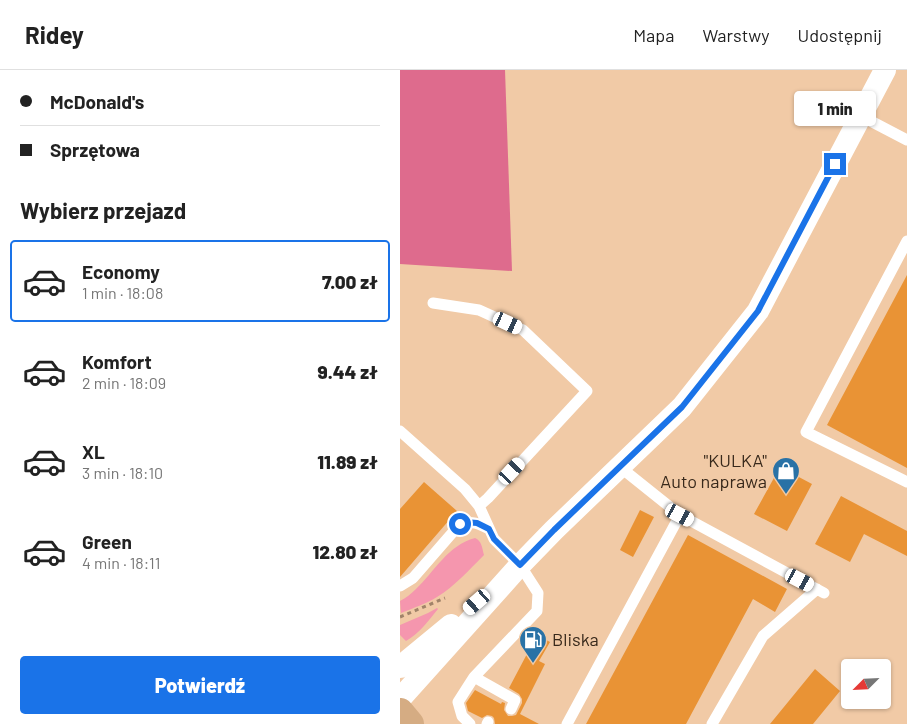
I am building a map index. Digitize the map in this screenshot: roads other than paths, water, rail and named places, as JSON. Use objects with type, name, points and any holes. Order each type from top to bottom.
[{"type":"main road","points":[[400,712],[410,724]]},
{"type":"street","points":[[400,699],[520,565],[682,407],[758,311],[884,70]]},
{"type":"street","points":[[400,667],[520,565]]},
{"type":"lane","points":[[861,116],[907,140]]},
{"type":"lane","points":[[907,241],[806,432],[907,482]]},
{"type":"lane","points":[[433,304],[479,310],[523,330],[587,391],[488,498],[478,506]]},
{"type":"lane","points":[[400,431],[465,490],[478,506],[494,539],[520,565],[538,593],[537,611],[474,676],[458,702],[462,716],[479,722]]},
{"type":"lane","points":[[620,467],[680,515],[821,591],[763,636],[712,724]]},
{"type":"lane","points":[[567,724],[680,515]]},
{"type":"lane","points":[[400,586],[413,578],[460,524],[465,522],[477,523],[489,529]]},
{"type":"lane","points":[[474,676],[489,691],[500,697],[515,700],[511,709]]},
{"type":"place","name":"\"KULKA\" Auto naprawa","points":[[786,495]]},
{"type":"place","name":"Bliska","points":[[533,664]]}]
